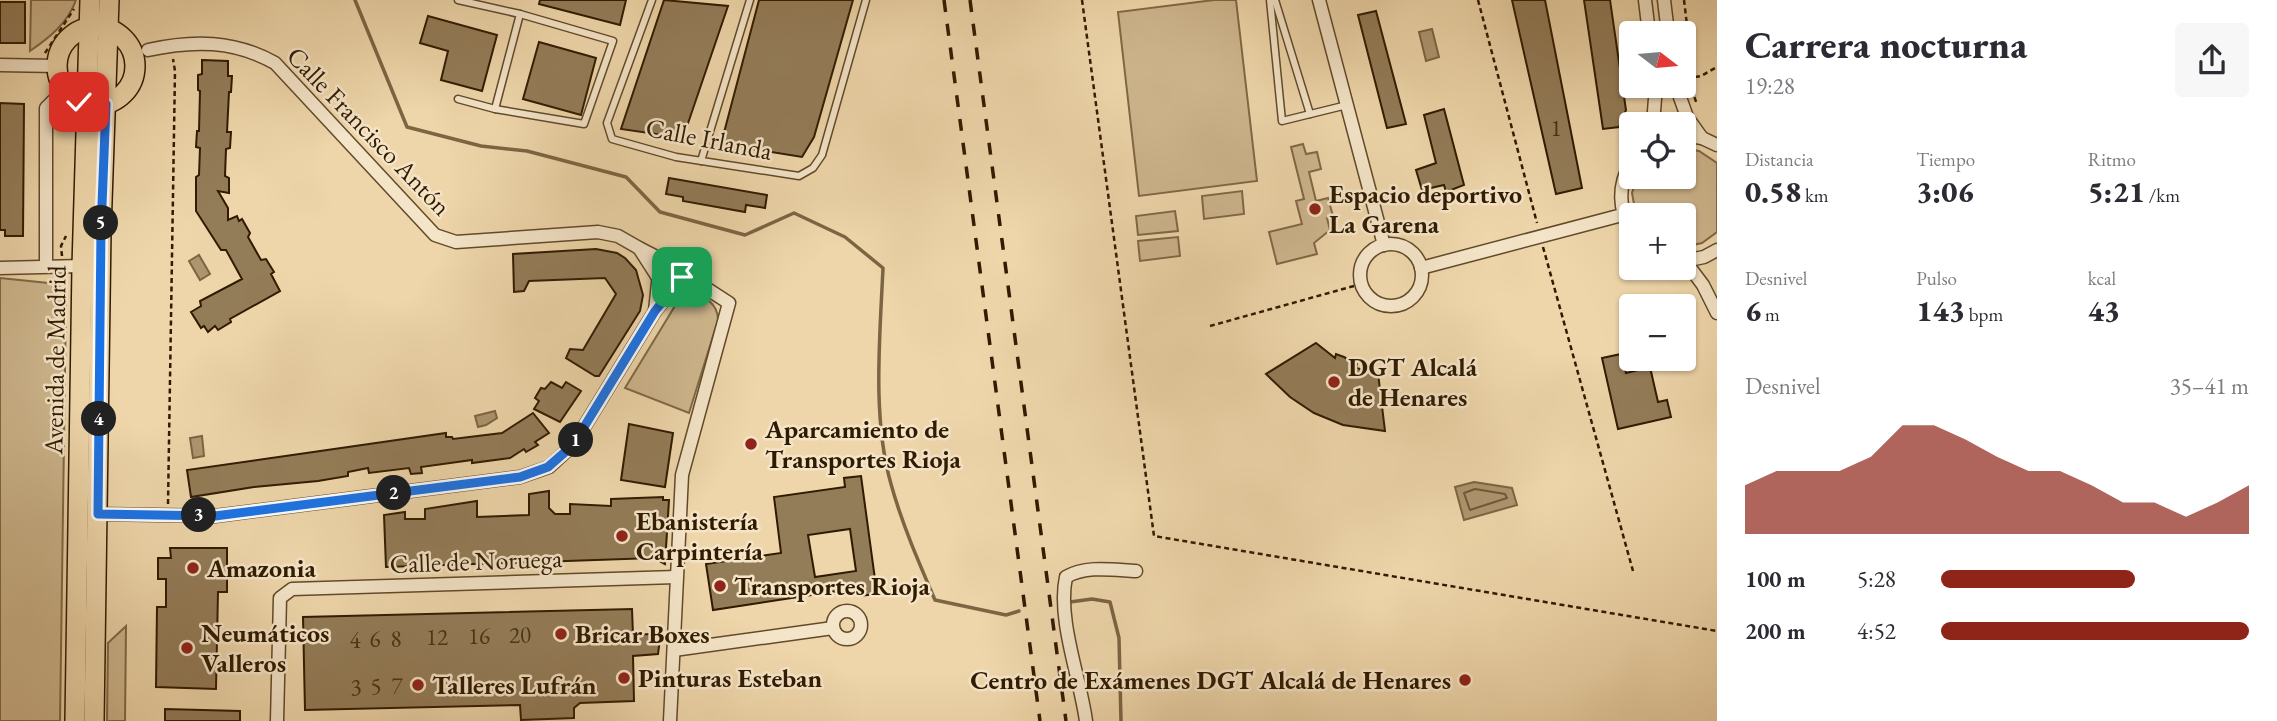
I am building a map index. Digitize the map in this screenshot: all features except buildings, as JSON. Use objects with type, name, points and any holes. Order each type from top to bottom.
[{"type":"main road","name":"Avenida de Madrid","points":[[90,0],[99,28]]},
{"type":"main road","name":"Avenida de Madrid","points":[[94,721],[101,230],[97,104],[99,28],[109,0]]},
{"type":"main road","points":[[99,28],[126,40],[133,51],[136,64],[134,78],[128,90],[118,99],[97,104],[74,98],[59,78],[57,66],[63,45],[71,36],[99,28]]},
{"type":"main road","name":"Avenida de Madrid","points":[[75,721],[82,267],[97,104]]},
{"type":"street","points":[[1319,0],[1384,245]]},
{"type":"street","points":[[1645,0],[1648,21]]},
{"type":"street","points":[[1664,0],[1667,21]]},
{"type":"street","name":"Calle Francisco Antón","points":[[148,50],[171,45],[228,44],[254,51],[275,62],[435,235],[456,242],[598,233],[618,236],[729,303],[682,475],[676,577]]},
{"type":"street","points":[[0,65],[57,66]]},
{"type":"street","points":[[46,266],[46,108],[65,89]]},
{"type":"street","points":[[1680,98],[1687,117],[1702,138]]},
{"type":"street","points":[[1696,137],[1717,145]]},
{"type":"street","points":[[1422,268],[1619,216]]},
{"type":"street","points":[[0,268],[82,267],[101,230]]},
{"type":"street","points":[[1394,244],[1412,252],[1422,268],[1419,289],[1413,298],[1394,307],[1373,301],[1361,284],[1360,274],[1367,256],[1384,245],[1394,244]]},
{"type":"street","points":[[639,248],[664,289],[672,290]]},
{"type":"street","points":[[1696,259],[1717,250]]},
{"type":"street","points":[[98,514],[215,516],[520,477],[548,467],[573,445],[655,311],[672,290],[681,284],[679,272],[664,266],[658,280],[655,311]]},
{"type":"street","points":[[1696,276],[1717,313]]},
{"type":"street","points":[[1086,721],[1066,622],[1063,593],[1066,577],[1074,572],[1090,570],[1136,571]]},
{"type":"street","points":[[670,721],[676,577]]},
{"type":"street","name":"Calle de Noruega","points":[[277,721],[280,598],[292,589],[676,577]]},
{"type":"street","points":[[674,650],[833,628]]},
{"type":"lane","name":"Calle Irlanda","points":[[652,0],[607,122],[612,139],[676,157],[799,176],[813,168],[822,155],[866,0]]},
{"type":"lane","points":[[701,161],[750,0]]},
{"type":"lane","points":[[1273,0],[1310,114]]},
{"type":"lane","points":[[1273,0],[1282,121],[1347,104]]},
{"type":"lane","points":[[458,99],[495,109],[584,124],[613,41],[520,14],[463,1]]},
{"type":"lane","points":[[495,109],[520,14]]},
{"type":"path","points":[[1082,0],[1154,536],[1717,631]]},
{"type":"path","points":[[1478,0],[1633,571]]},
{"type":"path","points":[[1684,0],[1687,21]]},
{"type":"path","points":[[168,515],[175,71],[171,45]]},
{"type":"path","points":[[1696,77],[1717,67]]},
{"type":"path","points":[[1210,326],[1361,284]]},
{"type":"shaded area","points":[[31,0],[76,0],[63,23],[30,51]]},
{"type":"shaded area","points":[[1214,0],[1236,0],[1257,181],[1139,196],[1118,12]]},
{"type":"shaded area","name":"Espacio deportivo La Garena","points":[[1303,144],[1306,154],[1317,152],[1321,169],[1309,172],[1316,201],[1328,198],[1333,216],[1327,218],[1330,230],[1314,243],[1317,254],[1277,264],[1269,232],[1302,224],[1296,201],[1304,199],[1291,147]]},
{"type":"shaded area","points":[[1696,150],[1699,151],[1717,163],[1717,232],[1696,244],[1696,203],[1634,203],[1633,189],[1696,189]]},
{"type":"shaded area","points":[[1242,191],[1244,214],[1204,219],[1202,196]]},
{"type":"shaded area","points":[[1175,211],[1178,231],[1138,235],[1136,216]]},
{"type":"shaded area","points":[[1178,237],[1180,256],[1140,261],[1138,241]]},
{"type":"shaded area","points":[[0,278],[58,284],[66,301],[60,721],[0,721]]},
{"type":"shaded area","points":[[689,293],[700,295],[709,301],[716,309],[718,320],[689,413],[625,388],[678,301]]},
{"type":"shaded area","points":[[126,626],[125,721],[107,721],[108,643]]},
{"type":"water","points":[[1432,29],[1439,57],[1426,61],[1419,32]]},
{"type":"water","points":[[199,255],[210,274],[200,280],[189,261]]},
{"type":"water","points":[[495,411],[497,418],[478,427],[475,416]]},
{"type":"water","points":[[202,436],[204,456],[193,458],[190,438]]},
{"type":"water","points":[[1474,482],[1512,488],[1517,505],[1464,520],[1455,487]]},
{"type":"waterway","points":[[355,0],[407,127],[481,146],[527,151],[626,177],[660,212],[745,235],[794,213],[845,237],[883,268],[879,349],[881,432],[891,484],[911,543],[935,600],[1006,615],[1019,611]]},
{"type":"waterway","points":[[1070,602],[1092,599],[1110,602],[1119,638],[1121,721]]},
{"type":"railway","points":[[944,0],[1040,721]]},
{"type":"railway","points":[[970,0],[1066,721]]},
{"type":"place","name":"Espacio deportivo La Garena","points":[[1315,209]]},
{"type":"place","name":"DGT Alcalá de Henares","points":[[1334,382]]},
{"type":"place","name":"Aparcamiento de Transportes Rioja","points":[[751,444]]},
{"type":"place","name":"Ebanistería Carpintería","points":[[622,536]]},
{"type":"place","name":"Amazonia","points":[[193,568]]},
{"type":"place","name":"Transportes Rioja","points":[[720,586]]},
{"type":"place","name":"Bricar Boxes","points":[[561,634]]},
{"type":"place","name":"Neumáticos Valleros","points":[[187,648]]},
{"type":"place","name":"Pinturas Esteban","points":[[624,678]]},
{"type":"place","name":"Centro de Exámenes DGT Alcalá de Henares","points":[[1465,680]]},
{"type":"place","name":"Talleres Lufrán","points":[[418,685]]},
{"type":"route","points":[[79,102],[97,106],[106,104],[101,230],[98,514],[215,516],[520,477],[548,467],[573,445],[655,311],[672,290],[681,284],[682,277]]}]
